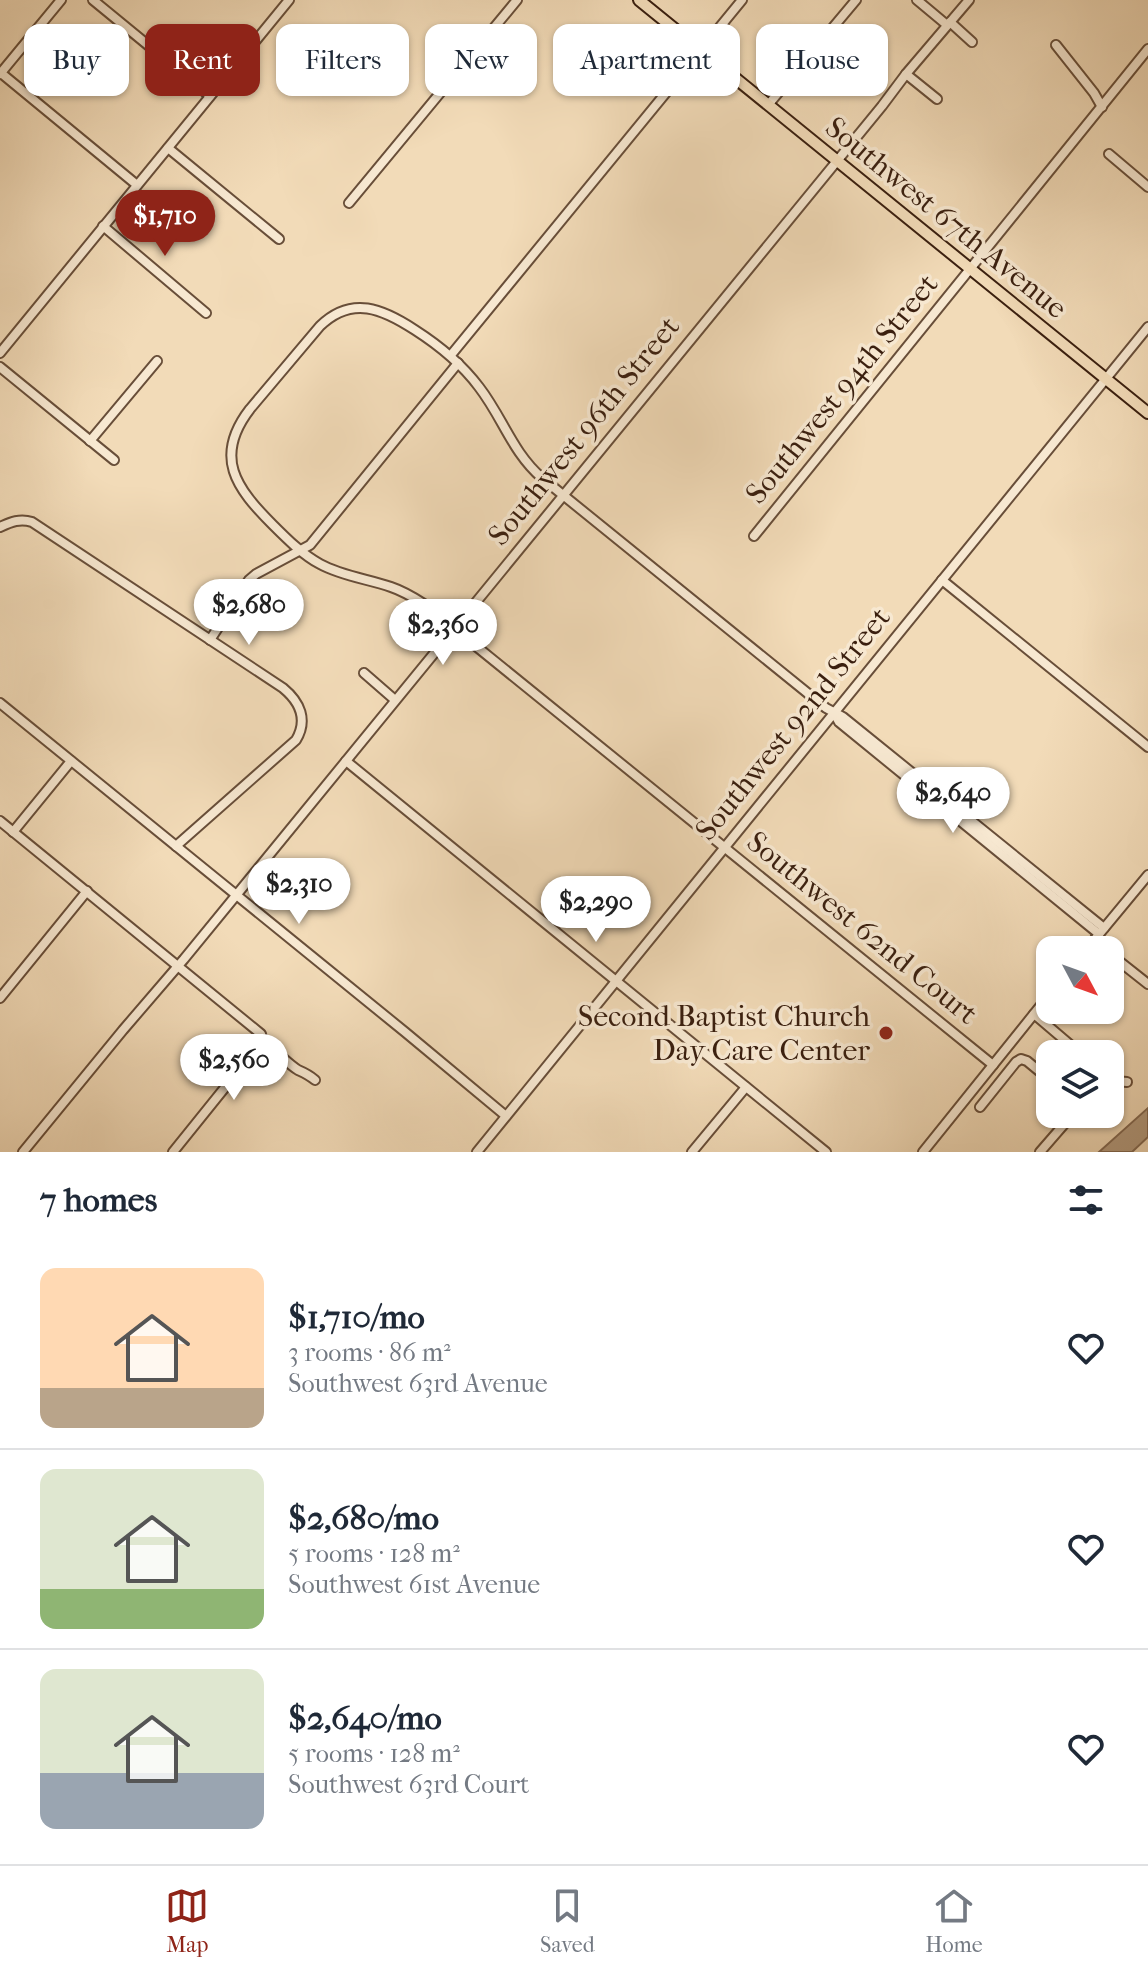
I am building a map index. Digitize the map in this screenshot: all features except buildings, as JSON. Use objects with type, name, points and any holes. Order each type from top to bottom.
[{"type":"main road","name":"Southwest 67th Avenue","points":[[639,0],[669,24]]},
{"type":"main road","name":"Southwest 67th Avenue","points":[[740,82],[1148,413]]},
{"type":"street","points":[[61,0],[0,74],[137,185]]},
{"type":"street","points":[[93,0],[145,43]]},
{"type":"street","points":[[260,35],[289,0]]},
{"type":"street","points":[[349,203],[517,0]]},
{"type":"street","points":[[722,24],[742,0]]},
{"type":"street","points":[[768,105],[856,0]]},
{"type":"street","points":[[917,0],[972,42]]},
{"type":"street","name":"Southwest 96th Street","points":[[23,1152],[969,0]]},
{"type":"street","points":[[1056,45],[1103,105]]},
{"type":"street","name":"Southwest 94th Street","points":[[754,536],[1148,49]]},
{"type":"street","points":[[906,74],[937,99]]},
{"type":"street","points":[[0,353],[210,96]]},
{"type":"street","points":[[663,96],[451,355],[491,403],[524,460],[843,717],[1099,934],[1148,875]]},
{"type":"street","points":[[168,148],[279,239]]},
{"type":"street","points":[[1109,154],[1148,187]]},
{"type":"street","points":[[103,226],[206,313]]},
{"type":"street","name":"Southwest 62nd Court","points":[[451,355],[383,312],[365,308],[345,310],[328,319],[240,421],[231,445],[232,467],[244,494],[277,529],[319,564],[399,590],[424,604],[993,1065]]},
{"type":"street","name":"Southwest 92nd Street","points":[[477,1152],[1148,327]]},
{"type":"street","points":[[90,441],[157,361]]},
{"type":"street","points":[[210,640],[252,577],[310,545],[458,363]]},
{"type":"street","points":[[0,367],[114,460]]},
{"type":"street","points":[[0,527],[16,520],[32,522],[292,696],[300,710],[302,726],[291,745],[176,846]]},
{"type":"street","points":[[942,580],[1148,747]]},
{"type":"street","points":[[364,673],[395,700]]},
{"type":"street","points":[[0,703],[506,1116]]},
{"type":"street","points":[[13,832],[71,761]]},
{"type":"street","points":[[346,761],[826,1152]]},
{"type":"street","points":[[0,821],[260,1032],[262,1040],[269,1046],[315,1080]]},
{"type":"street","points":[[0,998],[87,891]]},
{"type":"street","points":[[1124,965],[1148,984]]},
{"type":"street","points":[[923,1152],[1036,1012]]},
{"type":"street","points":[[1034,1014],[1065,1040]]},
{"type":"street","points":[[173,1152],[262,1040]]},
{"type":"street","points":[[980,1107],[1016,1062],[1024,1059],[1036,1069]]},
{"type":"street","points":[[692,1152],[746,1087]]},
{"type":"street","points":[[1040,1152],[1061,1128]]},
{"type":"shaded area","points":[[1148,1108],[1148,1137],[1132,1152],[1099,1152]]},
{"type":"place","name":"Second Baptist Church Day Care Center","points":[[886,1033]]}]
